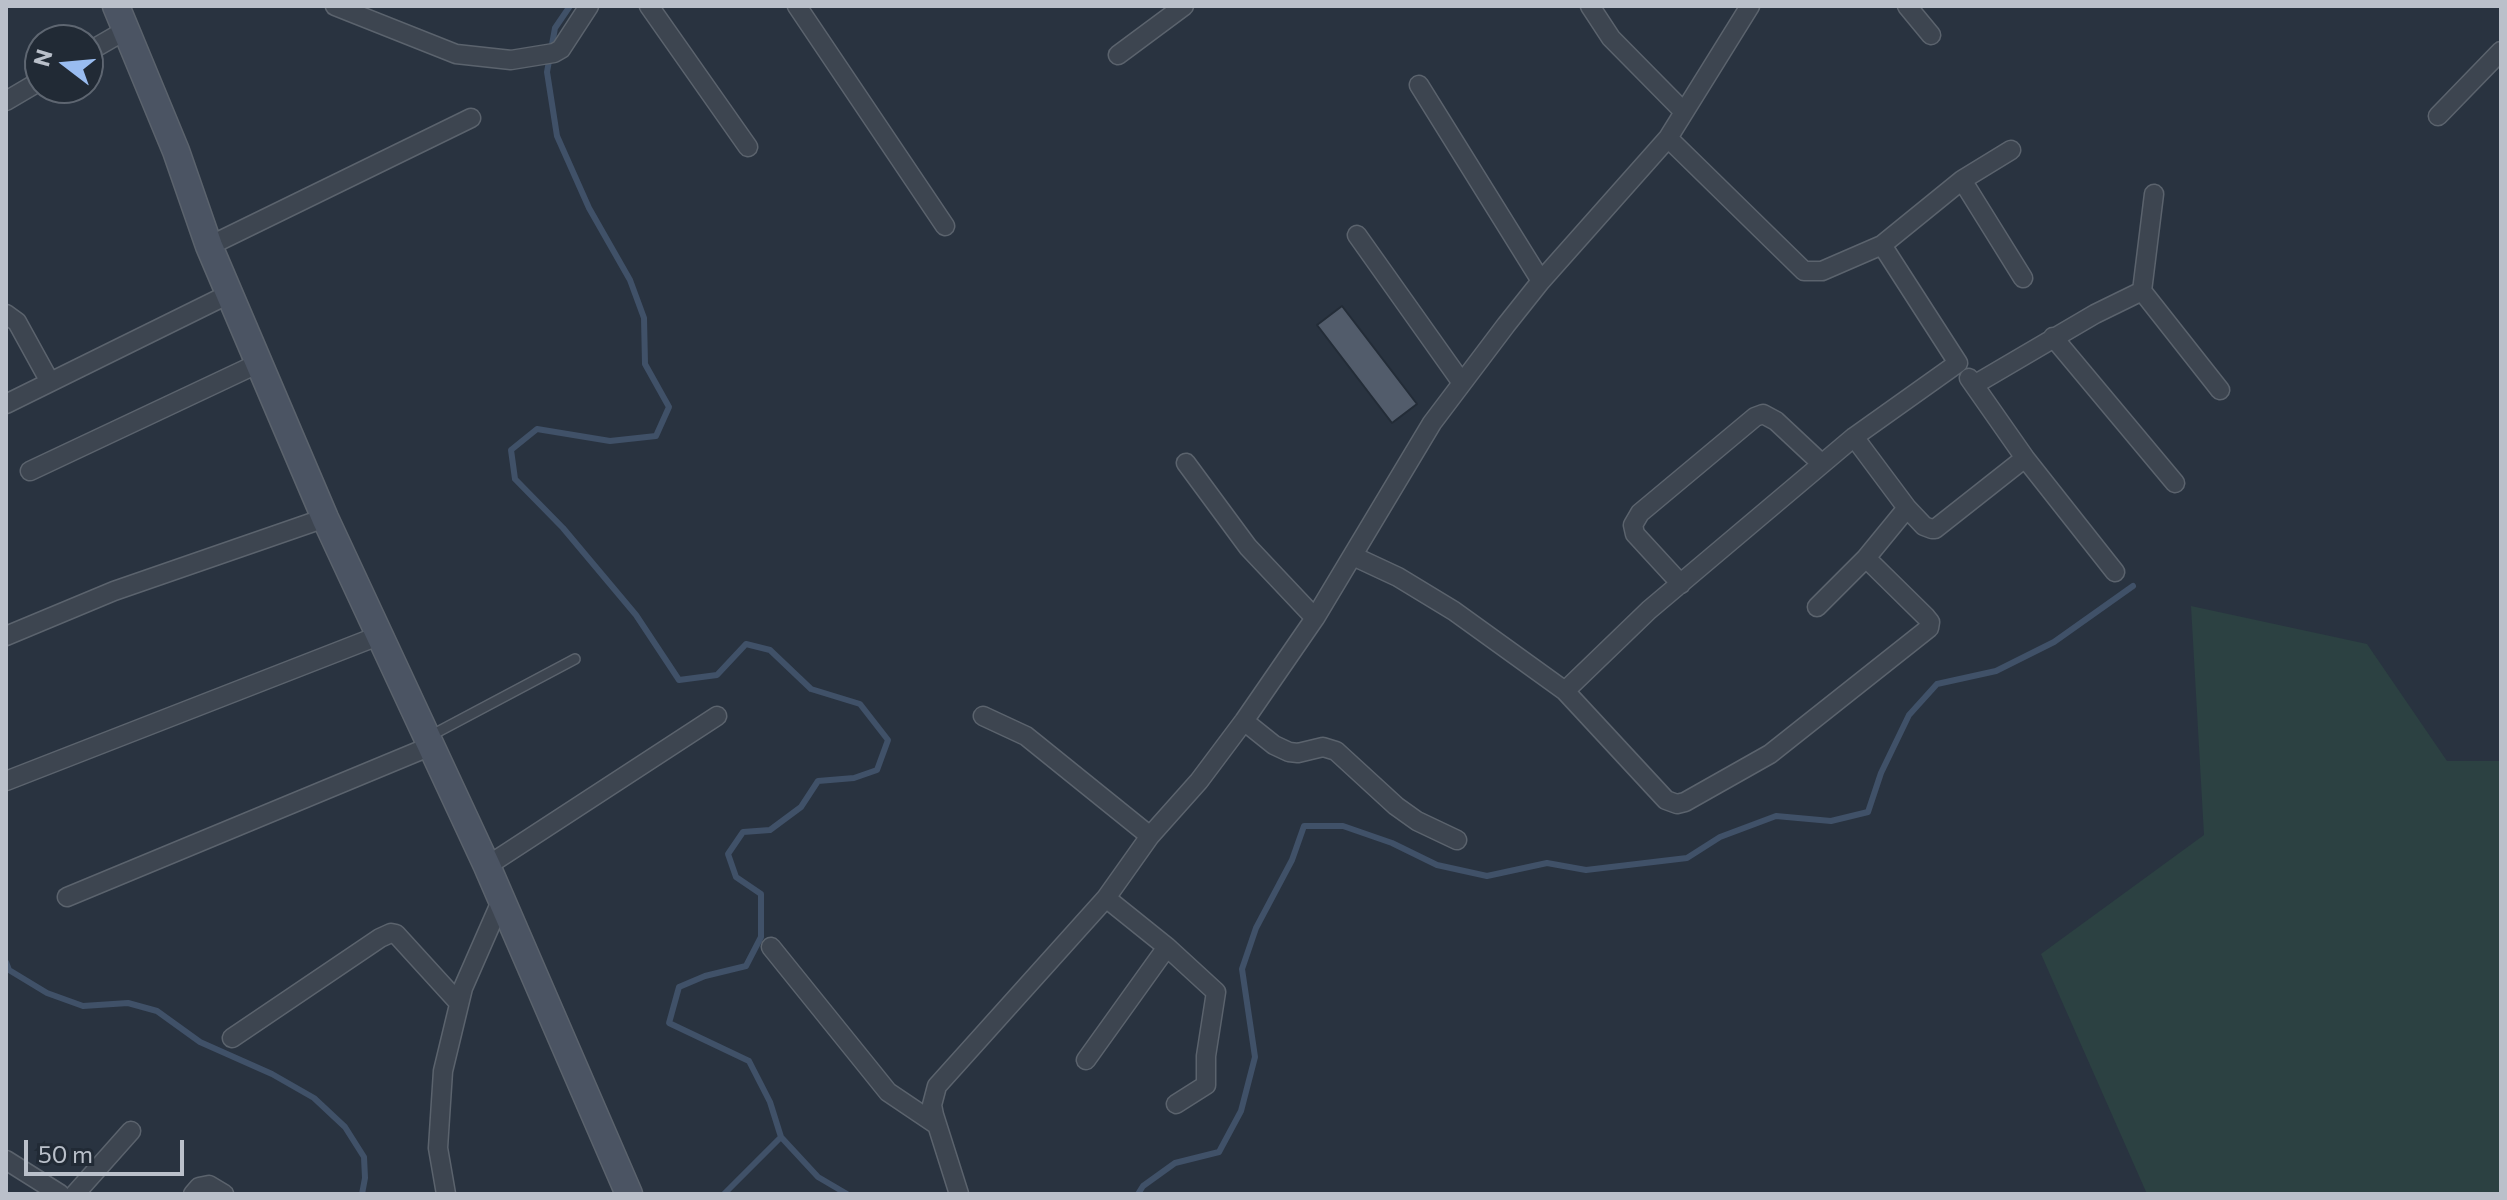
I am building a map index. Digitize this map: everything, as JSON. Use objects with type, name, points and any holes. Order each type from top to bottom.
[{"type":"main road","points":[[121,18],[176,151],[209,246],[325,518],[502,899],[629,1194]]},
{"type":"street","points":[[335,6],[456,54],[511,60],[561,49],[589,6]]},
{"type":"street","points":[[649,6],[748,147]]},
{"type":"street","points":[[797,6],[945,226]]},
{"type":"street","points":[[1118,55],[1184,6]]},
{"type":"street","points":[[1590,6],[1611,38],[1684,112]]},
{"type":"street","points":[[959,1194],[932,1105],[937,1086],[1106,898],[1150,836],[1199,781],[1315,618],[1432,423],[1541,281],[1668,138],[1750,6]]},
{"type":"street","points":[[1907,6],[1931,35]]},
{"type":"street","points":[[104,36],[121,18]]},
{"type":"street","points":[[2438,116],[2501,51]]},
{"type":"street","points":[[1419,85],[1541,281]]},
{"type":"street","points":[[6,101],[24,90]]},
{"type":"street","points":[[209,246],[471,118]]},
{"type":"street","points":[[1668,138],[1804,271],[1822,271],[1882,245],[1962,180],[2011,150]]},
{"type":"street","points":[[1962,180],[2023,278]]},
{"type":"street","points":[[2154,194],[2142,291],[2220,390]]},
{"type":"street","points":[[1357,235],[1462,383]]},
{"type":"street","points":[[1882,245],[1958,363],[2025,458],[2115,572]]},
{"type":"street","points":[[1974,385],[2053,337],[2142,291]]},
{"type":"street","points":[[6,404],[229,294]]},
{"type":"street","points":[[6,314],[17,322],[50,382]]},
{"type":"street","points":[[2053,337],[2175,483]]},
{"type":"street","points":[[30,471],[259,363]]},
{"type":"street","points":[[1565,691],[1649,610],[1854,437],[1958,363]]},
{"type":"street","points":[[1681,584],[1635,534],[1633,525],[1640,513],[1755,417],[1763,414],[1776,421],[1822,464]]},
{"type":"street","points":[[1854,437],[1907,508],[1924,526],[1935,529],[2025,458]]},
{"type":"street","points":[[1186,463],[1248,547],[1315,618]]},
{"type":"street","points":[[1817,607],[1866,558],[1907,508]]},
{"type":"street","points":[[6,636],[114,591],[325,518]]},
{"type":"street","points":[[1353,556],[1398,577],[1454,611],[1565,691],[1666,800],[1677,804],[1770,754],[1929,628],[1930,622],[1926,617],[1866,558]]},
{"type":"street","points":[[6,781],[378,636]]},
{"type":"street","points":[[487,866],[717,716]]},
{"type":"street","points":[[983,716],[1026,736],[1150,836]]},
{"type":"street","points":[[1244,721],[1274,745],[1289,752],[1323,747],[1336,751],[1396,806],[1417,821],[1457,840]]},
{"type":"street","points":[[67,897],[429,742]]},
{"type":"street","points":[[1106,898],[1212,986],[1217,996],[1206,1056],[1206,1085],[1176,1104]]},
{"type":"street","points":[[446,1194],[438,1148],[443,1071],[458,1002],[502,899]]},
{"type":"street","points":[[232,1038],[391,933],[396,934],[458,1002]]},
{"type":"street","points":[[771,947],[888,1092],[937,1125]]},
{"type":"street","points":[[1086,1060],[1167,947]]},
{"type":"street","points":[[75,1194],[131,1131]]},
{"type":"street","points":[[6,1160],[60,1194]]},
{"type":"street","points":[[193,1194],[199,1187],[209,1185],[224,1194]]},
{"type":"lane","points":[[429,742],[575,659]]},
{"type":"green space","points":[[2191,606],[2367,644],[2447,761],[2501,761],[2501,1194],[2147,1194],[2041,954],[2204,835]]},
{"type":"building","points":[[1342,306],[1417,404],[1392,423],[1317,325]]},
{"type":"waterway","points":[[570,6],[555,28],[547,72],[557,136],[589,208],[630,280],[644,318],[645,364],[669,407],[656,436],[610,441],[537,429],[511,450],[515,479],[563,528],[636,615],[679,680],[717,675],[746,644],[770,650],[811,689],[860,704],[888,740],[877,770],[854,778],[818,781],[801,807],[770,830],[743,832],[728,854],[736,877],[761,894],[761,937],[746,966],[705,976],[679,987],[669,1023],[749,1061],[770,1102],[781,1137],[818,1177],[847,1194]]},
{"type":"waterway","points":[[1138,1194],[1143,1186],[1175,1163],[1219,1152],[1241,1111],[1255,1057],[1242,969],[1256,928],[1292,860],[1304,826],[1343,826],[1392,843],[1437,865],[1487,876],[1547,863],[1586,870],[1687,858],[1720,837],[1776,816],[1831,821],[1868,812],[1881,773],[1909,715],[1937,684],[1996,671],[2054,642],[2133,586]]},
{"type":"waterway","points":[[6,962],[9,970],[47,993],[83,1006],[128,1003],[157,1011],[200,1042],[272,1074],[314,1098],[345,1127],[364,1157],[362,1194]]},
{"type":"waterway","points":[[724,1194],[781,1137]]}]
